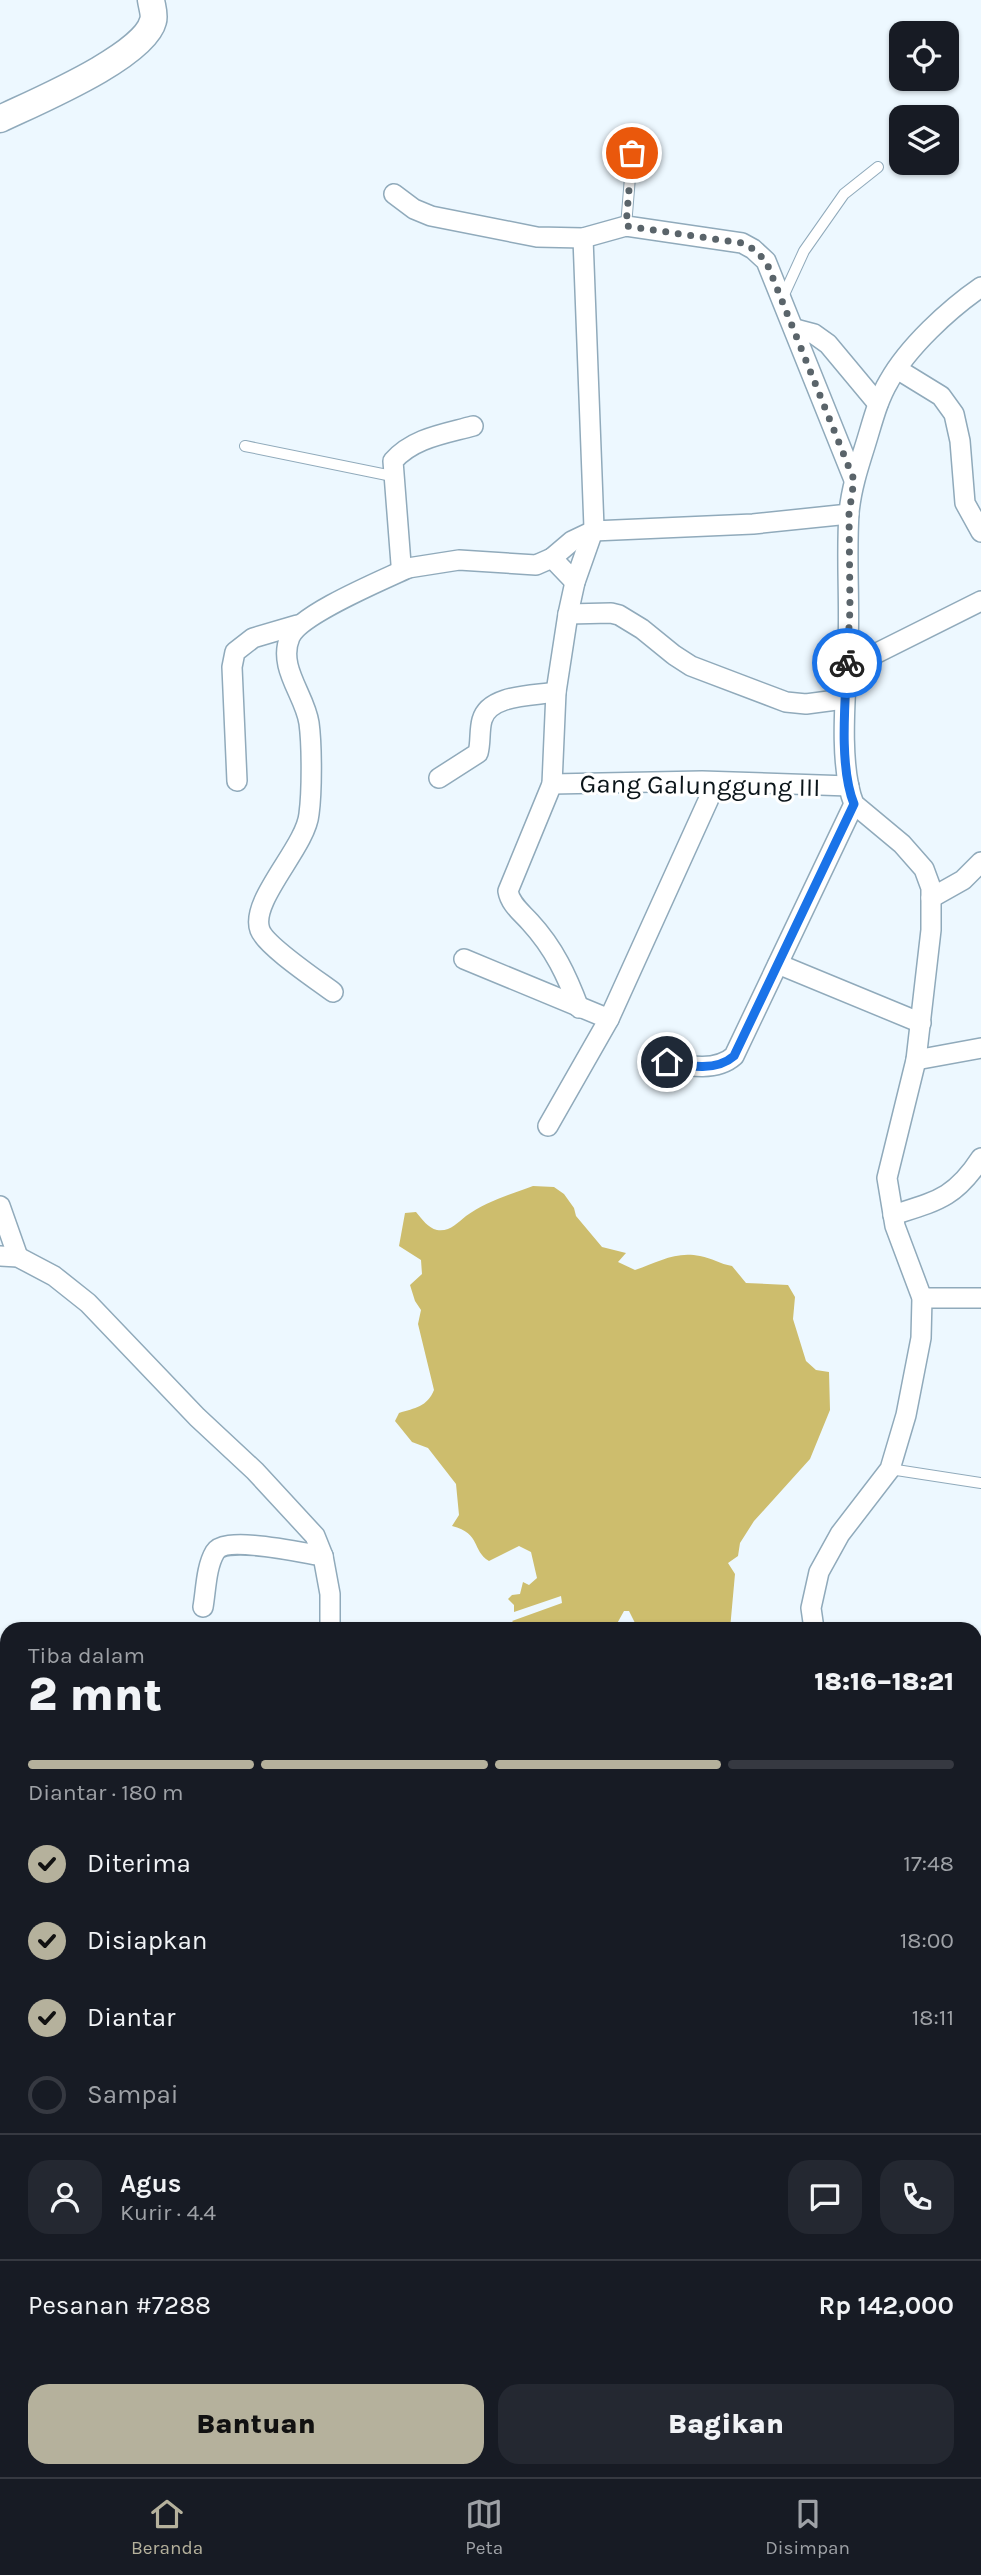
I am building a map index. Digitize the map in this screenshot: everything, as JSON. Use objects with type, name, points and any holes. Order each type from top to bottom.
[{"type":"main road","points":[[0,119],[109,66],[148,31],[153,22],[151,0]]},
{"type":"street","points":[[394,194],[414,209],[431,216],[537,237],[583,238],[626,226],[742,243],[753,249],[766,261],[854,480]]},
{"type":"street","points":[[579,1008],[558,959],[542,935],[509,898],[509,887],[552,784],[556,692],[568,614],[575,582],[593,531],[583,238]]},
{"type":"street","points":[[667,1062],[687,1066],[727,1062],[741,1044],[851,795],[844,699],[850,609],[849,514],[854,480],[878,404],[897,369],[959,303],[981,287]]},
{"type":"street","points":[[795,329],[814,334],[828,344],[878,404]]},
{"type":"street","points":[[897,369],[941,396],[954,414],[960,440],[965,503],[981,532]]},
{"type":"street","points":[[408,568],[399,558],[393,461],[401,452],[423,439],[473,426]]},
{"type":"street","points":[[237,780],[232,667],[235,652],[253,638],[297,625],[408,568],[459,560],[537,565],[552,558],[572,541],[593,531],[753,524],[849,514]]},
{"type":"street","points":[[552,558],[575,582]]},
{"type":"street","points":[[847,668],[981,601]]},
{"type":"street","points":[[568,614],[611,612],[619,615],[691,666],[786,702],[806,704],[844,699]]},
{"type":"street","points":[[297,625],[289,637],[287,648],[290,672],[309,722],[309,816],[300,839],[262,905],[259,929],[289,958],[332,992]]},
{"type":"street","points":[[439,778],[478,753],[481,722],[489,707],[499,702],[556,692]]},
{"type":"street","points":[[548,1126],[609,1019],[716,783]]},
{"type":"street","name":"Gang Galunggung III","points":[[552,784],[716,783],[851,795]]},
{"type":"street","points":[[813,1622],[811,1608],[819,1572],[840,1534],[890,1469],[906,1415],[921,1339],[922,1298],[893,1215],[887,1178],[916,1060],[931,930],[931,888],[924,869],[851,795]]},
{"type":"street","points":[[931,898],[963,880],[981,862]]},
{"type":"street","points":[[464,959],[609,1019]]},
{"type":"street","points":[[778,964],[921,1023]]},
{"type":"street","points":[[916,1060],[981,1048]]},
{"type":"street","points":[[893,1215],[942,1198],[959,1187],[981,1158]]},
{"type":"street","points":[[0,1206],[9,1257],[54,1276],[88,1303],[188,1407],[255,1471],[315,1536],[323,1556],[330,1594],[330,1622]]},
{"type":"street","points":[[922,1298],[981,1298]]},
{"type":"street","points":[[203,1607],[210,1567],[216,1550],[224,1545],[248,1545],[323,1556]]},
{"type":"lane","points":[[626,226],[632,153]]},
{"type":"lane","points":[[782,299],[804,251],[844,194],[878,167]]},
{"type":"lane","points":[[245,446],[392,475]]},
{"type":"lane","points":[[890,1469],[981,1483]]},
{"type":"shaded area","points":[[533,1186],[554,1187],[564,1194],[576,1216],[602,1247],[626,1253],[618,1262],[635,1270],[667,1258],[683,1255],[704,1257],[732,1266],[746,1283],[788,1285],[795,1297],[793,1319],[806,1361],[816,1370],[829,1372],[830,1410],[810,1459],[754,1521],[740,1543],[738,1556],[728,1563],[735,1574],[731,1622],[634,1622],[629,1611],[624,1611],[618,1622],[513,1622],[562,1603],[561,1596],[514,1612],[514,1605],[508,1599],[512,1595],[520,1594],[523,1582],[529,1585],[537,1578],[531,1552],[519,1546],[489,1561],[483,1557],[468,1533],[452,1526],[459,1515],[456,1484],[428,1448],[412,1442],[395,1421],[399,1413],[424,1403],[434,1390],[418,1324],[421,1310],[410,1285],[422,1274],[421,1260],[399,1246],[405,1213],[416,1212],[431,1227],[446,1230],[498,1199]]},
{"type":"way so far","points":[[632,153],[626,226],[742,243],[753,249],[766,261],[795,329],[854,480],[849,514],[850,609],[847,663]]},
{"type":"route","points":[[667,1062],[703,1066],[727,1062],[734,1056],[854,804],[847,774],[844,699],[847,663]]}]
